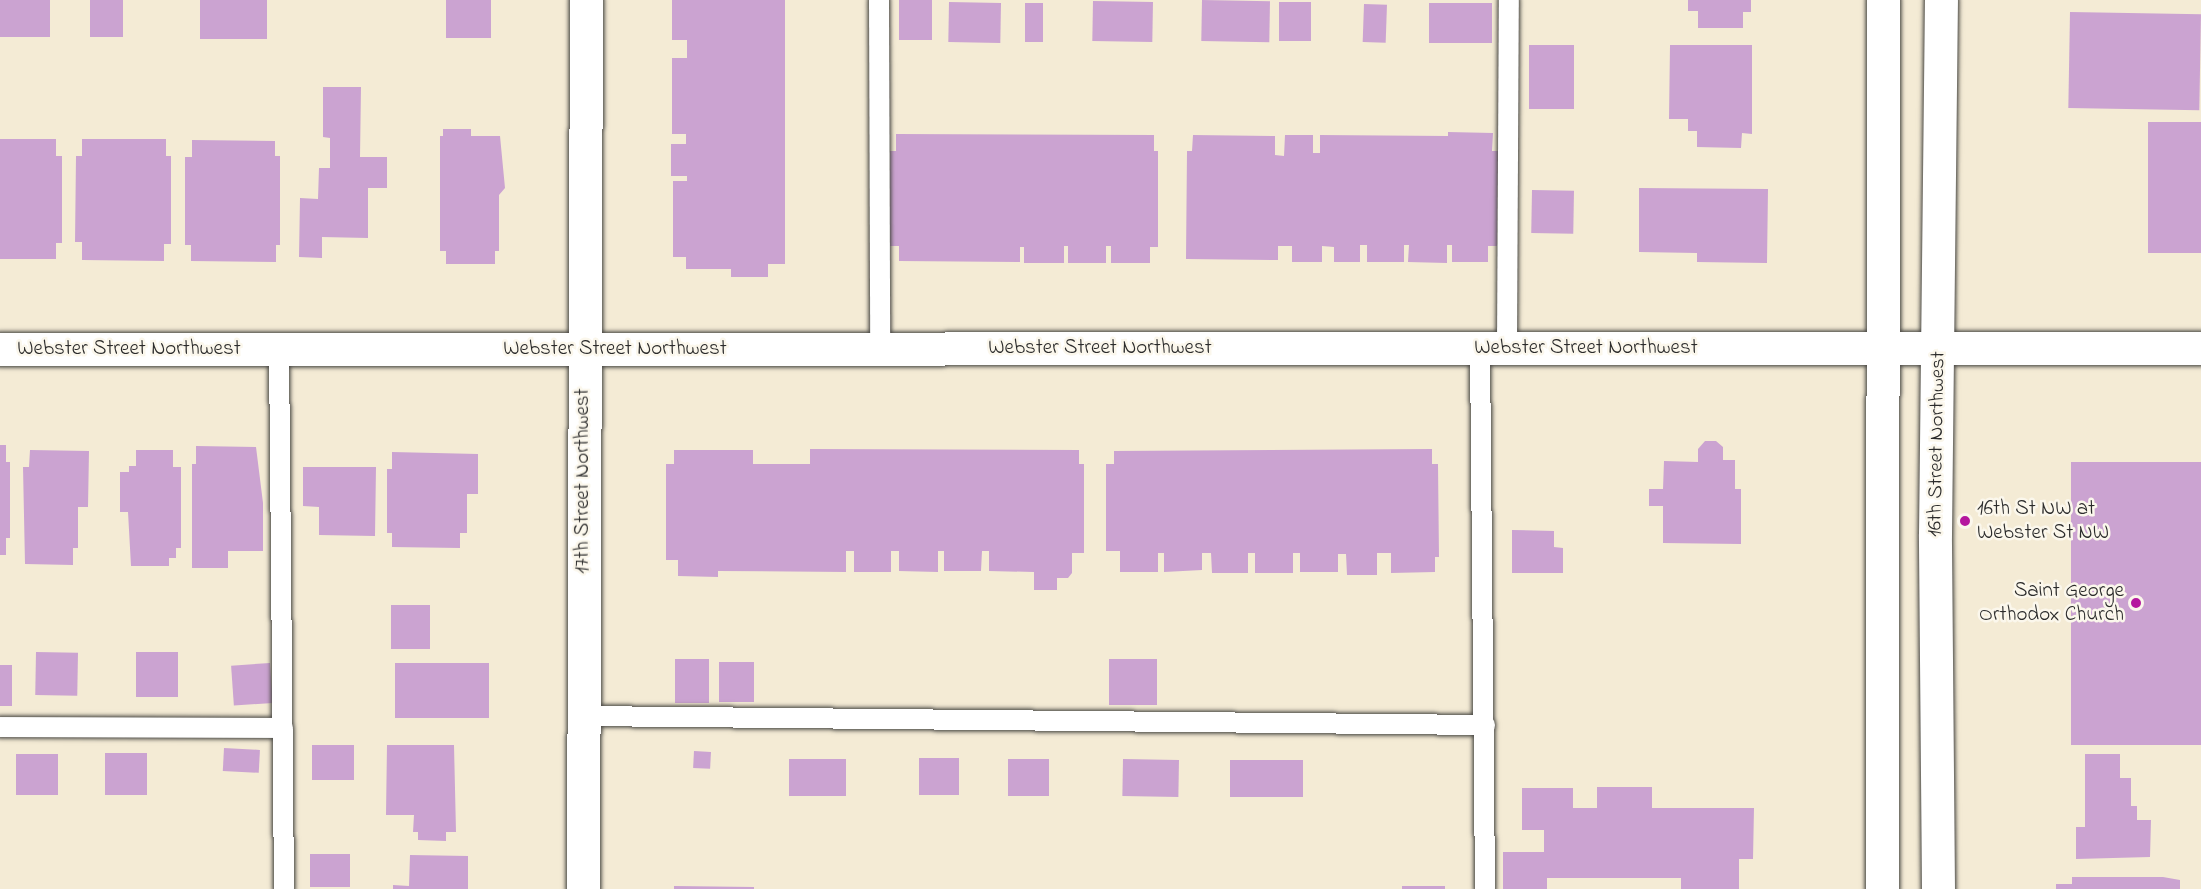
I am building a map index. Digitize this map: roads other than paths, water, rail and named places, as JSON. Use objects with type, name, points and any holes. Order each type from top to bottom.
[{"type":"street","name":"17th Street Northwest","points":[[583,889],[581,716],[586,0]]},
{"type":"street","points":[[1882,889],[1883,0]]},
{"type":"street","name":"16th Street Northwest","points":[[1938,889],[1935,534],[1941,0]]},
{"type":"street","name":"Webster Street Northwest","points":[[0,349],[2201,348]]},
{"type":"lane","points":[[879,0],[880,348]]},
{"type":"lane","points":[[1485,889],[1485,725],[1494,348],[1509,0]]},
{"type":"lane","points":[[279,349],[284,889]]},
{"type":"lane","points":[[581,716],[1485,725]]},
{"type":"lane","points":[[0,727],[283,728]]},
{"type":"place","name":"16th St NW at Webster St NW","points":[[1965,521]]},
{"type":"place","name":"Saint George Orthodox Church","points":[[2136,603]]}]
